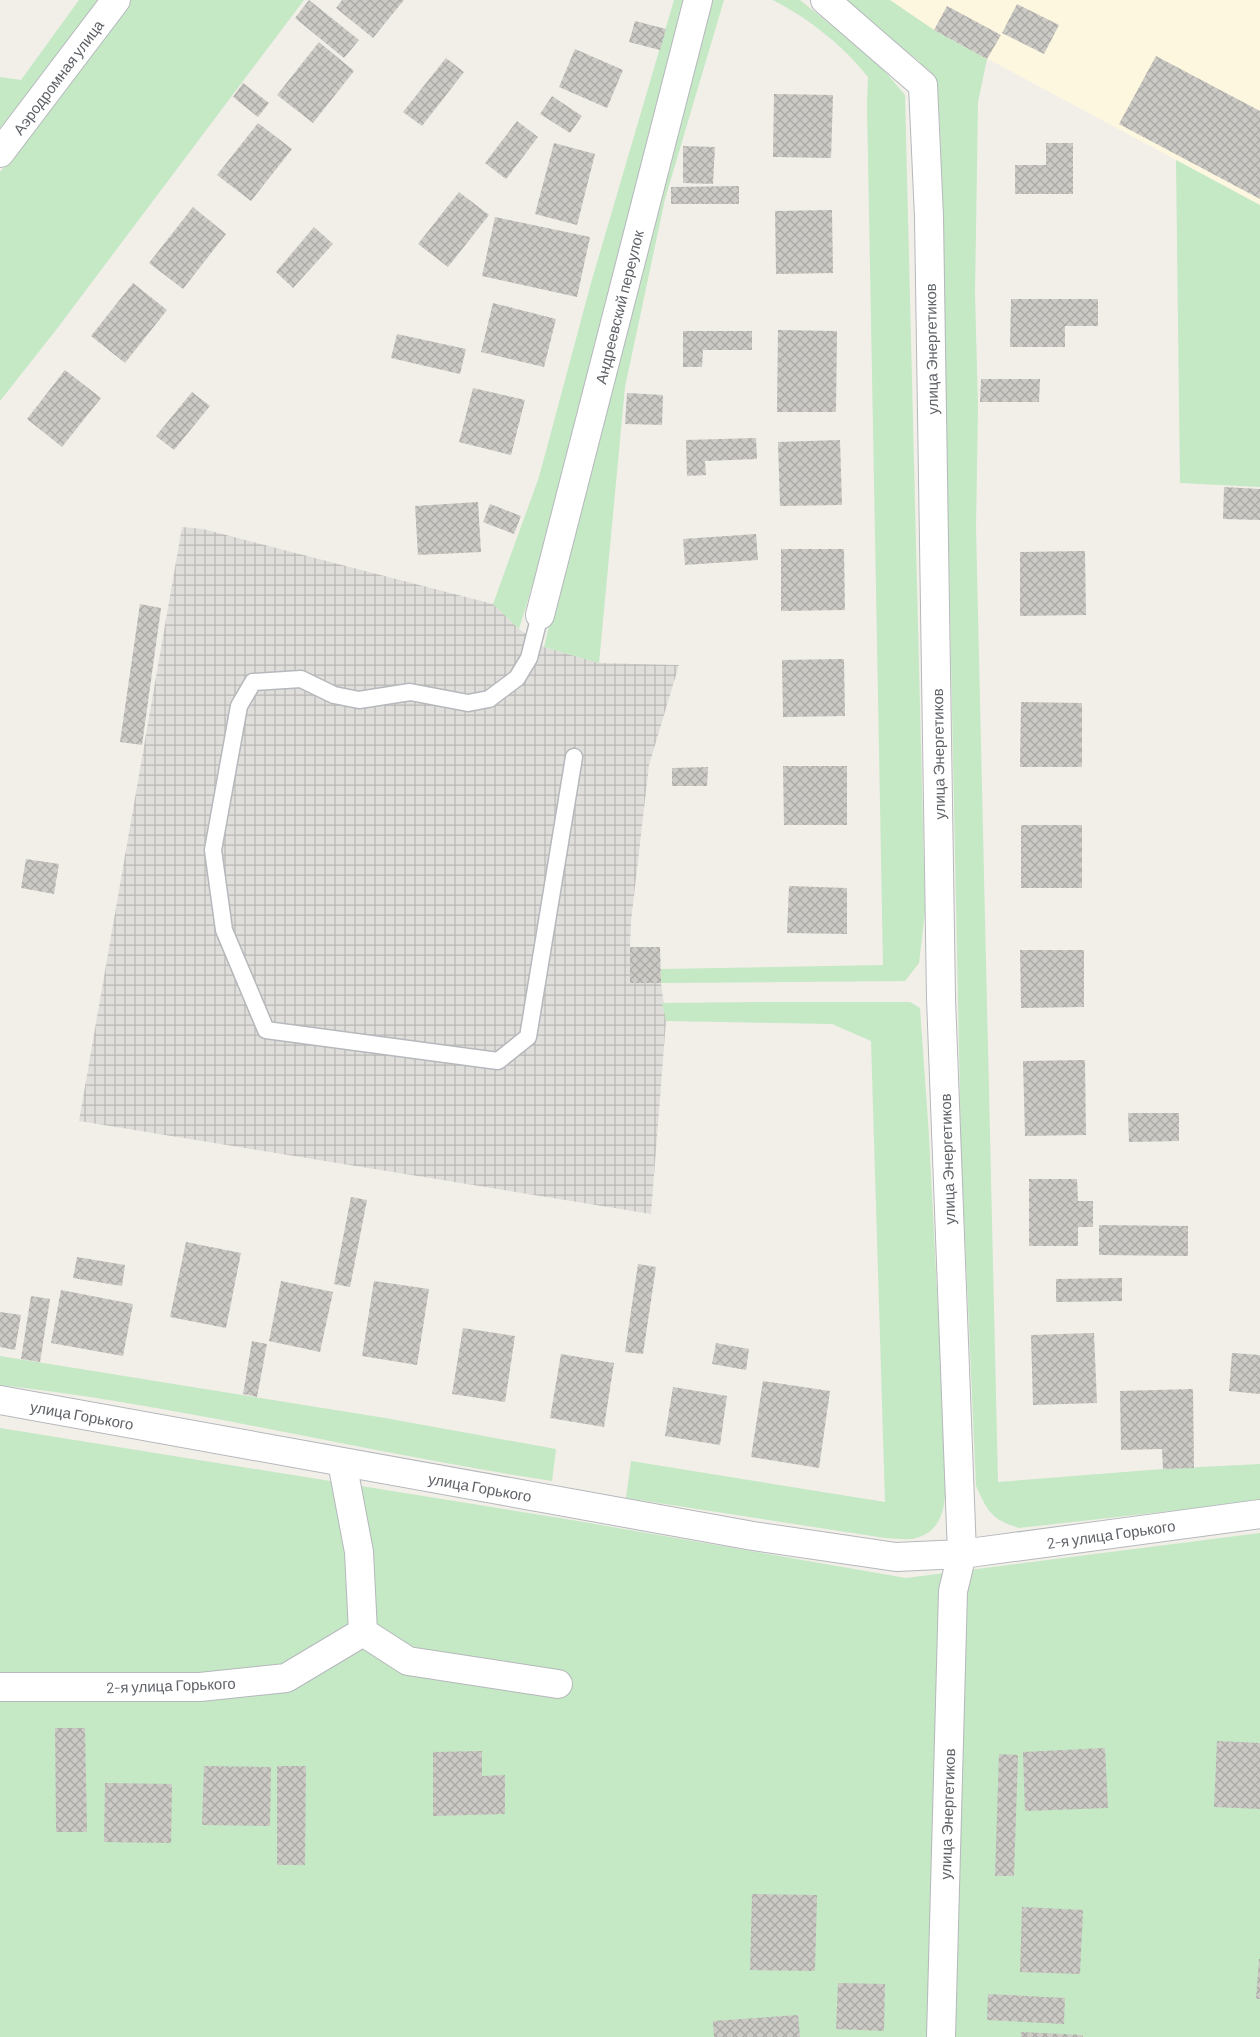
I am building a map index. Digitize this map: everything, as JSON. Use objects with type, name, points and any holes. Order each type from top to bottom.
[{"type":"street","name":"Аэродромная улица","points":[[0,153],[116,0]]},
{"type":"street","name":"Андреевский переулок","points":[[540,615],[698,0]]},
{"type":"street","name":"улица Энергетиков","points":[[824,0],[923,85],[929,217],[941,998],[962,1554],[953,1591],[941,2037]]},
{"type":"street","name":"улица Горького","points":[[0,1400],[781,1540],[896,1557],[962,1554]]},
{"type":"street","points":[[342,1462],[359,1552],[363,1632],[408,1661],[558,1684]]},
{"type":"street","name":"2-я улица Горького","points":[[962,1554],[1260,1514]]},
{"type":"street","name":"2-я улица Горького","points":[[0,1687],[200,1687],[286,1678],[363,1632]]},
{"type":"lane","points":[[540,615],[529,658],[517,678],[489,699],[468,703],[410,692],[359,700],[334,695],[301,679],[253,682],[239,706],[213,850],[224,930],[266,1030],[498,1061],[528,1037],[574,757]]},
{"type":"shaded area","points":[[890,0],[1260,0],[1260,205],[934,30]]},
{"type":"shaded area","points":[[182,527],[203,529],[493,604],[519,629],[544,647],[599,663],[679,665],[649,765],[631,922],[630,947],[661,983],[666,1021],[651,1214],[79,1121]]},
{"type":"green space","points":[[79,0],[107,0],[0,140],[0,77],[21,80]]},
{"type":"green space","points":[[131,0],[304,0],[56,330],[0,401],[0,172],[93,54]]},
{"type":"green space","points":[[674,0],[692,0],[560,496],[519,629],[493,604],[539,477],[591,283]]},
{"type":"green space","points":[[713,0],[724,0],[665,199],[625,387],[599,663],[544,647],[602,403],[644,241]]},
{"type":"green space","points":[[773,0],[800,0],[877,62],[905,95],[925,911],[919,963],[905,981],[661,983],[661,969],[883,965],[868,77],[848,54],[825,34],[799,15]]},
{"type":"green space","points":[[841,0],[890,0],[934,30],[987,59],[978,102],[975,293],[978,407],[976,528],[998,1482],[1163,1469],[1260,1464],[1260,1501],[1019,1528],[996,1518],[987,1508],[976,1486],[961,1147],[940,124],[936,86],[919,61]]},
{"type":"green space","points":[[1176,160],[1260,205],[1260,487],[1180,483]]},
{"type":"green space","points":[[910,1002],[920,1008],[929,1136],[946,1468],[945,1499],[940,1519],[927,1533],[916,1538],[885,1538],[626,1498],[631,1461],[885,1502],[871,1041],[832,1024],[666,1021],[662,1003]]},
{"type":"green space","points":[[0,1356],[385,1418],[556,1449],[552,1481],[483,1470],[139,1405],[0,1385]]},
{"type":"green space","points":[[0,1428],[572,1520],[906,1578],[1260,1533],[1260,2037],[0,2037]]},
{"type":"building","points":[[309,0],[359,40],[344,58],[295,18]]},
{"type":"building","points":[[342,0],[404,0],[373,38],[336,8]]},
{"type":"building","points":[[1017,4],[1059,25],[1044,54],[1002,33]]},
{"type":"building","points":[[947,6],[1001,35],[987,59],[934,30]]},
{"type":"building","points":[[635,21],[666,29],[660,50],[629,42]]},
{"type":"building","points":[[319,42],[354,71],[313,123],[277,95]]},
{"type":"building","points":[[575,49],[623,70],[607,108],[559,87]]},
{"type":"building","points":[[1156,56],[1260,111],[1260,199],[1119,124]]},
{"type":"building","points":[[446,58],[464,72],[422,126],[403,112]]},
{"type":"building","points":[[243,83],[269,103],[258,117],[233,97]]},
{"type":"building","points":[[774,94],[833,95],[831,158],[773,157]]},
{"type":"building","points":[[552,96],[582,116],[570,133],[540,114]]},
{"type":"building","points":[[517,121],[538,137],[506,179],[485,163]]},
{"type":"building","points":[[258,123],[292,149],[251,201],[217,175]]},
{"type":"building","points":[[554,143],[595,154],[577,225],[535,214]]},
{"type":"building","points":[[1046,143],[1073,143],[1073,194],[1015,194],[1015,165],[1046,165]]},
{"type":"building","points":[[683,146],[715,147],[713,184],[683,183]]},
{"type":"building","points":[[739,186],[739,204],[671,204],[671,187]]},
{"type":"building","points":[[459,192],[489,215],[448,267],[418,244]]},
{"type":"building","points":[[193,207],[226,234],[183,289],[149,263]]},
{"type":"building","points":[[832,210],[833,273],[776,274],[775,211]]},
{"type":"building","points":[[495,217],[590,237],[577,297],[482,276]]},
{"type":"building","points":[[314,227],[333,244],[293,288],[276,272]]},
{"type":"building","points":[[133,283],[167,310],[125,363],[91,336]]},
{"type":"building","points":[[1011,299],[1098,299],[1098,326],[1065,326],[1065,347],[1010,347]]},
{"type":"building","points":[[493,303],[556,319],[544,367],[481,352]]},
{"type":"building","points":[[778,330],[837,331],[836,412],[777,412]]},
{"type":"building","points":[[683,331],[752,331],[752,350],[703,350],[702,367],[683,367]]},
{"type":"building","points":[[397,334],[466,349],[460,374],[391,358]]},
{"type":"building","points":[[65,370],[101,398],[62,447],[27,419]]},
{"type":"building","points":[[981,379],[1040,379],[1039,402],[980,402]]},
{"type":"building","points":[[473,388],[525,400],[511,455],[459,442]]},
{"type":"building","points":[[192,392],[210,406],[174,450],[156,436]]},
{"type":"building","points":[[627,393],[663,395],[662,425],[625,424]]},
{"type":"building","points":[[756,438],[757,459],[705,461],[706,475],[687,476],[686,440]]},
{"type":"building","points":[[840,440],[842,505],[780,506],[778,442]]},
{"type":"building","points":[[1224,487],[1260,489],[1260,520],[1223,519]]},
{"type":"building","points":[[478,502],[481,552],[418,555],[415,506]]},
{"type":"building","points":[[490,504],[521,516],[514,534],[483,522]]},
{"type":"building","points":[[756,534],[758,560],[685,565],[683,539]]},
{"type":"building","points":[[781,549],[844,549],[845,610],[781,611]]},
{"type":"building","points":[[1085,551],[1086,615],[1020,616],[1020,552]]},
{"type":"building","points":[[140,604],[161,608],[142,745],[120,742]]},
{"type":"building","points":[[844,659],[845,716],[783,717],[782,660]]},
{"type":"building","points":[[1021,702],[1082,703],[1082,767],[1020,767]]},
{"type":"building","points":[[783,766],[847,766],[847,825],[784,825]]},
{"type":"building","points":[[708,767],[707,786],[672,786],[672,768]]},
{"type":"building","points":[[1021,825],[1082,825],[1082,888],[1021,888]]},
{"type":"building","points":[[26,859],[59,864],[54,894],[21,888]]},
{"type":"building","points":[[789,886],[847,888],[847,934],[787,933]]},
{"type":"building","points":[[630,947],[660,947],[661,983],[630,983]]},
{"type":"building","points":[[1020,950],[1084,950],[1084,1007],[1021,1008]]},
{"type":"building","points":[[1085,1060],[1086,1135],[1025,1136],[1023,1061]]},
{"type":"building","points":[[1128,1113],[1179,1113],[1179,1141],[1129,1142]]},
{"type":"building","points":[[1029,1179],[1077,1179],[1078,1201],[1093,1201],[1093,1227],[1078,1227],[1078,1246],[1029,1246]]},
{"type":"building","points":[[351,1197],[367,1200],[350,1287],[334,1284]]},
{"type":"building","points":[[1099,1225],[1188,1226],[1188,1256],[1099,1255]]},
{"type":"building","points":[[186,1242],[241,1253],[226,1328],[170,1317]]},
{"type":"building","points":[[77,1257],[125,1265],[122,1286],[73,1278]]},
{"type":"building","points":[[638,1264],[656,1267],[643,1354],[625,1352]]},
{"type":"building","points":[[1122,1278],[1122,1301],[1056,1302],[1056,1279]]},
{"type":"building","points":[[281,1281],[333,1292],[320,1352],[269,1341]]},
{"type":"building","points":[[374,1281],[429,1289],[417,1365],[362,1356]]},
{"type":"building","points":[[61,1290],[133,1304],[123,1356],[51,1343]]},
{"type":"building","points":[[31,1296],[50,1299],[40,1362],[21,1359]]},
{"type":"building","points":[[0,1312],[21,1315],[15,1350],[0,1347]]},
{"type":"building","points":[[463,1328],[515,1336],[505,1402],[452,1394]]},
{"type":"building","points":[[1094,1333],[1097,1403],[1033,1405],[1031,1335]]},
{"type":"building","points":[[252,1341],[267,1344],[257,1397],[243,1394]]},
{"type":"building","points":[[716,1343],[749,1349],[746,1370],[712,1364]]},
{"type":"building","points":[[1232,1353],[1260,1355],[1260,1394],[1229,1391]]},
{"type":"building","points":[[561,1354],[614,1363],[604,1427],[550,1418]]},
{"type":"building","points":[[763,1381],[830,1391],[819,1468],[751,1457]]},
{"type":"building","points":[[673,1387],[727,1396],[720,1445],[665,1436]]},
{"type":"building","points":[[1193,1389],[1194,1468],[1163,1469],[1162,1449],[1121,1450],[1120,1391]]},
{"type":"building","points":[[55,1728],[85,1728],[87,1832],[56,1832]]},
{"type":"building","points":[[1217,1741],[1260,1743],[1260,1809],[1214,1807]]},
{"type":"building","points":[[1105,1748],[1108,1808],[1025,1811],[1023,1752]]},
{"type":"building","points":[[482,1751],[482,1776],[505,1775],[505,1814],[433,1816],[433,1752]]},
{"type":"building","points":[[999,1754],[1018,1755],[1014,1876],[995,1876]]},
{"type":"building","points":[[204,1766],[271,1767],[270,1826],[202,1825]]},
{"type":"building","points":[[277,1766],[306,1766],[305,1865],[277,1865]]},
{"type":"building","points":[[105,1783],[172,1784],[171,1843],[104,1842]]},
{"type":"building","points":[[752,1894],[817,1895],[815,1971],[750,1970]]},
{"type":"building","points":[[1022,1907],[1083,1910],[1080,1974],[1020,1972]]},
{"type":"building","points":[[1259,1959],[1260,1999],[1256,1999]]},
{"type":"building","points":[[838,1983],[885,1984],[884,2031],[836,2029]]},
{"type":"building","points":[[988,1994],[1065,1998],[1064,2024],[987,2020]]},
{"type":"building","points":[[798,2015],[800,2037],[714,2037],[713,2021]]},
{"type":"building","points":[[1021,2032],[1083,2035],[1083,2037],[1021,2037]]}]
